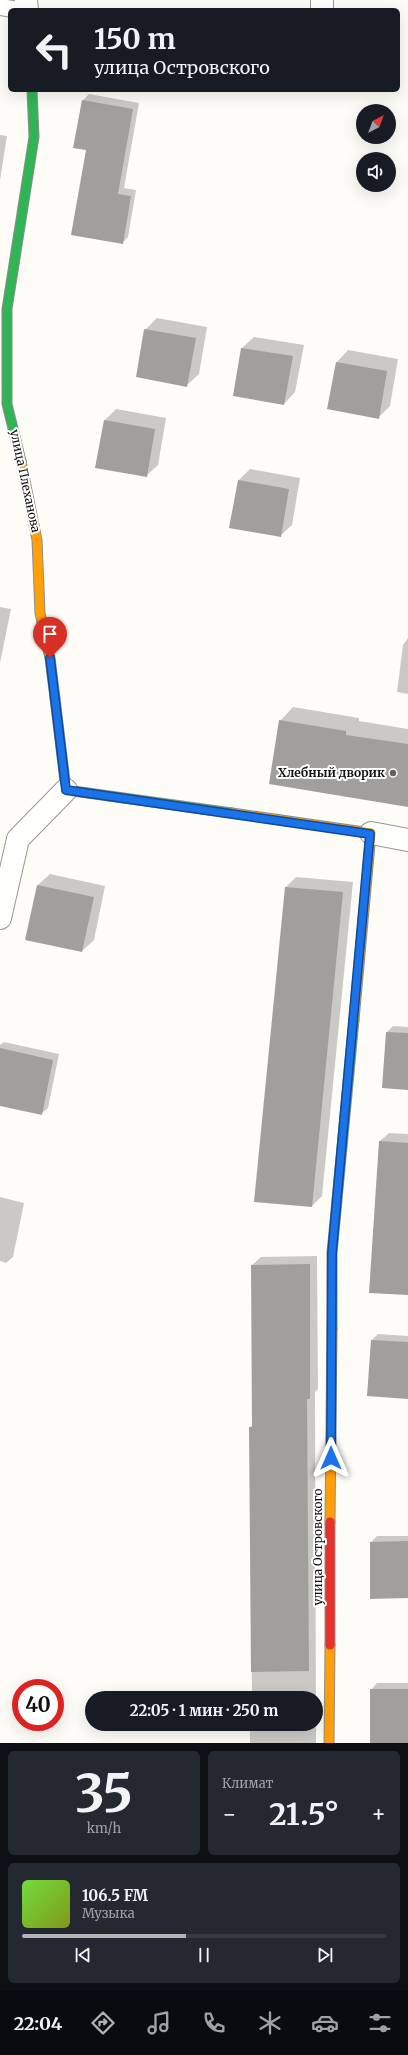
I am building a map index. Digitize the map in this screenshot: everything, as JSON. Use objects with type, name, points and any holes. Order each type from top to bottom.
[{"type":"street","name":"улица Плеханова","points":[[32,92],[34,137],[7,309],[7,404],[24,471],[37,540],[40,613],[50,658],[66,790]]},
{"type":"street","points":[[0,918],[18,838],[66,790],[408,840]]},
{"type":"street","name":"улица Островского","points":[[329,1743],[332,1253],[370,834]]},
{"type":"building","points":[[82,100],[133,109],[118,194],[131,196],[123,244],[71,235],[86,150],[73,148]]},
{"type":"building","points":[[144,329],[196,338],[187,387],[136,377]]},
{"type":"building","points":[[241,348],[293,356],[284,405],[233,396]]},
{"type":"building","points":[[336,362],[387,371],[379,419],[327,409]]},
{"type":"building","points":[[104,420],[155,429],[147,477],[95,468]]},
{"type":"building","points":[[238,480],[289,489],[281,537],[229,528]]},
{"type":"building","points":[[279,720],[346,731],[346,735],[408,744],[408,807],[269,784]]},
{"type":"building","points":[[37,885],[94,897],[82,952],[25,940]]},
{"type":"building","points":[[285,887],[343,892],[312,1207],[254,1202]]},
{"type":"building","points":[[386,1032],[408,1033],[408,1090],[382,1088]]},
{"type":"building","points":[[0,1048],[53,1060],[42,1115],[0,1106]]},
{"type":"building","points":[[379,1141],[408,1143],[408,1295],[369,1293]]},
{"type":"building","points":[[310,1264],[310,1399],[307,1399],[309,1671],[251,1672],[249,1427],[252,1427],[251,1265]]},
{"type":"building","points":[[371,1340],[408,1342],[408,1399],[367,1396]]},
{"type":"building","points":[[408,1541],[408,1598],[370,1599],[370,1542]]},
{"type":"building","points":[[370,1689],[408,1689],[408,1743],[370,1743]]},
{"type":"traffic: fast","points":[[21,461],[7,404],[7,309],[34,137],[32,92]]},
{"type":"traffic: fast","points":[[55,698],[66,790],[232,813]]},
{"type":"traffic: fast","points":[[332,1329],[332,1253],[354,1020]]},
{"type":"traffic: slow","points":[[21,461],[37,540],[40,613],[50,658],[55,698]]},
{"type":"traffic: slow","points":[[232,813],[371,833],[354,1020]]},
{"type":"traffic: slow","points":[[330,1522],[332,1329]]},
{"type":"traffic: slow","points":[[329,1743],[330,1645]]},
{"type":"traffic: jam","points":[[330,1522],[330,1645]]},
{"type":"place","name":"Хлебный дворик","points":[[393,773]]},
{"type":"route","points":[[50,658],[66,790],[370,834],[332,1253],[331,1458]]}]
